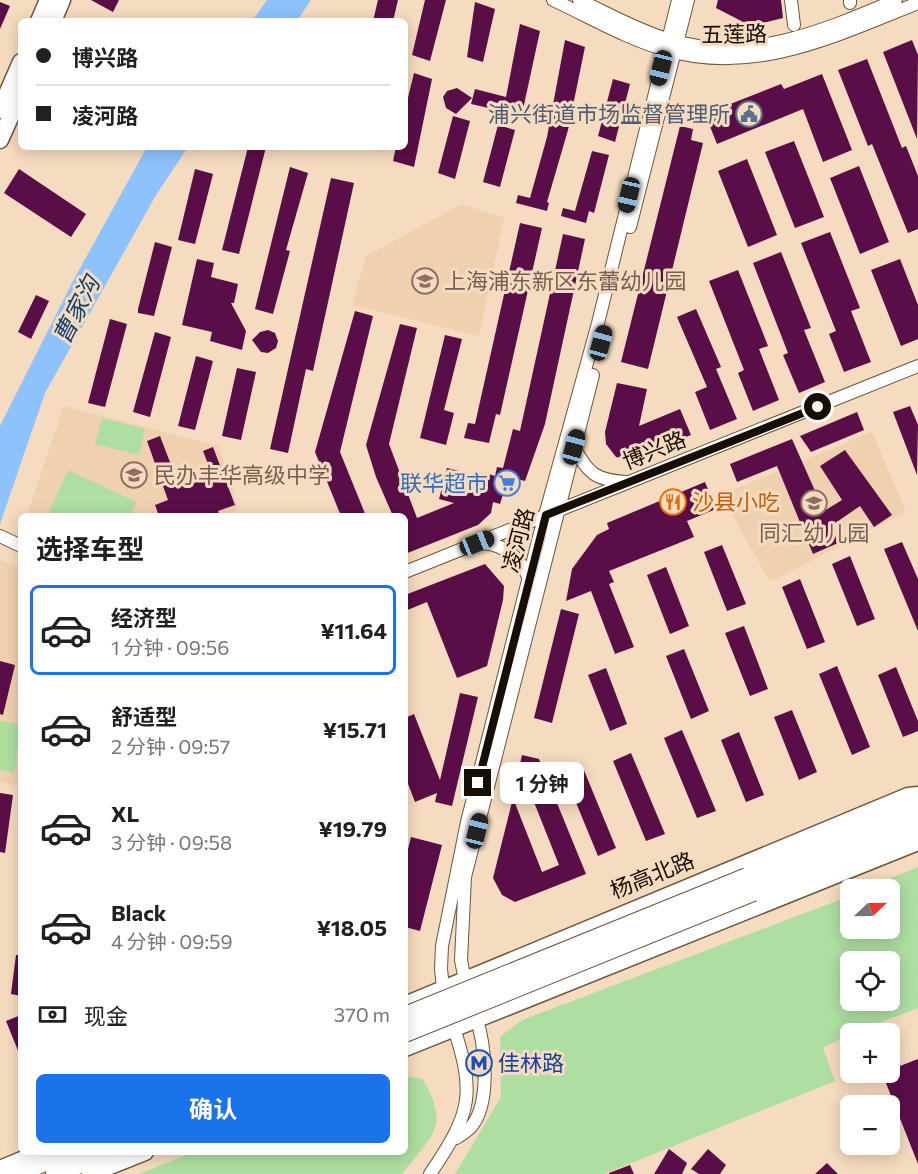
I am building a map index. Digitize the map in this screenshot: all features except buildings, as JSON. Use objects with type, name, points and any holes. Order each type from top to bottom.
[{"type":"highway","name":"杨高北路","points":[[408,1032],[750,885],[918,809]]},
{"type":"highway","name":"杨高北路","points":[[408,1015],[750,885],[918,827]]},
{"type":"highway","points":[[15,1174],[62,1155]]},
{"type":"highway","points":[[55,1174],[102,1155]]},
{"type":"main road","points":[[40,18],[48,0]]},
{"type":"main road","points":[[54,18],[62,0]]},
{"type":"main road","points":[[0,110],[18,69]]},
{"type":"main road","points":[[0,140],[18,100]]},
{"type":"main road","name":"杨高北路","points":[[408,1004],[897,801],[918,795]]},
{"type":"main road","points":[[408,1047],[918,842]]},
{"type":"main road","points":[[0,1169],[34,1155]]},
{"type":"main road","points":[[90,1174],[138,1155]]},
{"type":"street","name":"五莲路","points":[[553,0],[672,46],[726,59],[774,55],[821,42],[918,3]]},
{"type":"street","name":"五莲路","points":[[579,0],[672,46],[726,48],[772,44],[818,32],[896,0]]},
{"type":"street","name":"凌河路","points":[[442,989],[442,946],[454,876],[529,579],[574,447],[672,46],[678,0]]},
{"type":"street","name":"凌河路","points":[[464,980],[461,960],[465,877],[598,323],[672,46],[688,0]]},
{"type":"street","points":[[791,0],[794,25]]},
{"type":"street","name":"博兴路","points":[[408,572],[918,366]]},
{"type":"street","points":[[574,447],[594,475],[604,481],[630,482]]},
{"type":"street","points":[[0,536],[17,544]]},
{"type":"street","points":[[477,543],[496,544],[510,552],[525,568],[529,579]]},
{"type":"street","points":[[450,1143],[472,1126],[482,1097],[486,1060],[477,1018],[464,980]]},
{"type":"street","points":[[430,1174],[450,1143],[466,1109],[468,1091],[455,1029],[442,989]]},
{"type":"shaded area","name":"上海浦东新区东蕾幼儿园","points":[[462,204],[504,218],[479,336],[352,305],[366,256]]},
{"type":"shaded area","name":"民办丰华高级中学","points":[[64,406],[219,446],[237,504],[235,513],[28,513]]},
{"type":"shaded area","name":"同汇幼儿园","points":[[872,432],[906,512],[770,582],[721,495]]},
{"type":"shaded area","points":[[0,560],[18,567],[18,786],[0,782]]},
{"type":"green space","points":[[102,418],[145,429],[139,455],[95,444]]},
{"type":"green space","points":[[68,470],[137,502],[132,513],[53,513],[49,511]]},
{"type":"green space","points":[[0,721],[18,724],[18,746],[14,773],[0,770]]},
{"type":"green space","points":[[918,867],[918,1008],[879,1023],[840,1023],[840,1039],[823,1048],[835,1081],[604,1174],[455,1174],[501,1097],[500,1037],[522,1020],[840,900],[840,939],[900,939],[900,879],[889,879]]},
{"type":"green space","points":[[408,1076],[423,1079],[435,1109],[434,1130],[402,1174],[139,1174],[186,1155],[408,1155]]},
{"type":"water","points":[[267,0],[311,0],[299,18],[254,18]]},
{"type":"water","name":"曹家沟","points":[[145,150],[186,150],[156,195],[45,393],[0,524],[0,426],[73,281]]},
{"type":"place","name":"浦兴街道市场监督管理所","points":[[749,114]]},
{"type":"place","name":"上海浦东新区东蕾幼儿园","points":[[425,281]]},
{"type":"place","name":"民办丰华高级中学","points":[[134,475]]},
{"type":"place","name":"联华超市","points":[[507,483]]},
{"type":"place","name":"沙县小吃","points":[[673,502]]},
{"type":"place","name":"同汇幼儿园","points":[[814,503]]},
{"type":"place","name":"佳林路","points":[[479,1063]]},
{"type":"route","points":[[478,783],[546,515],[818,407]]}]
